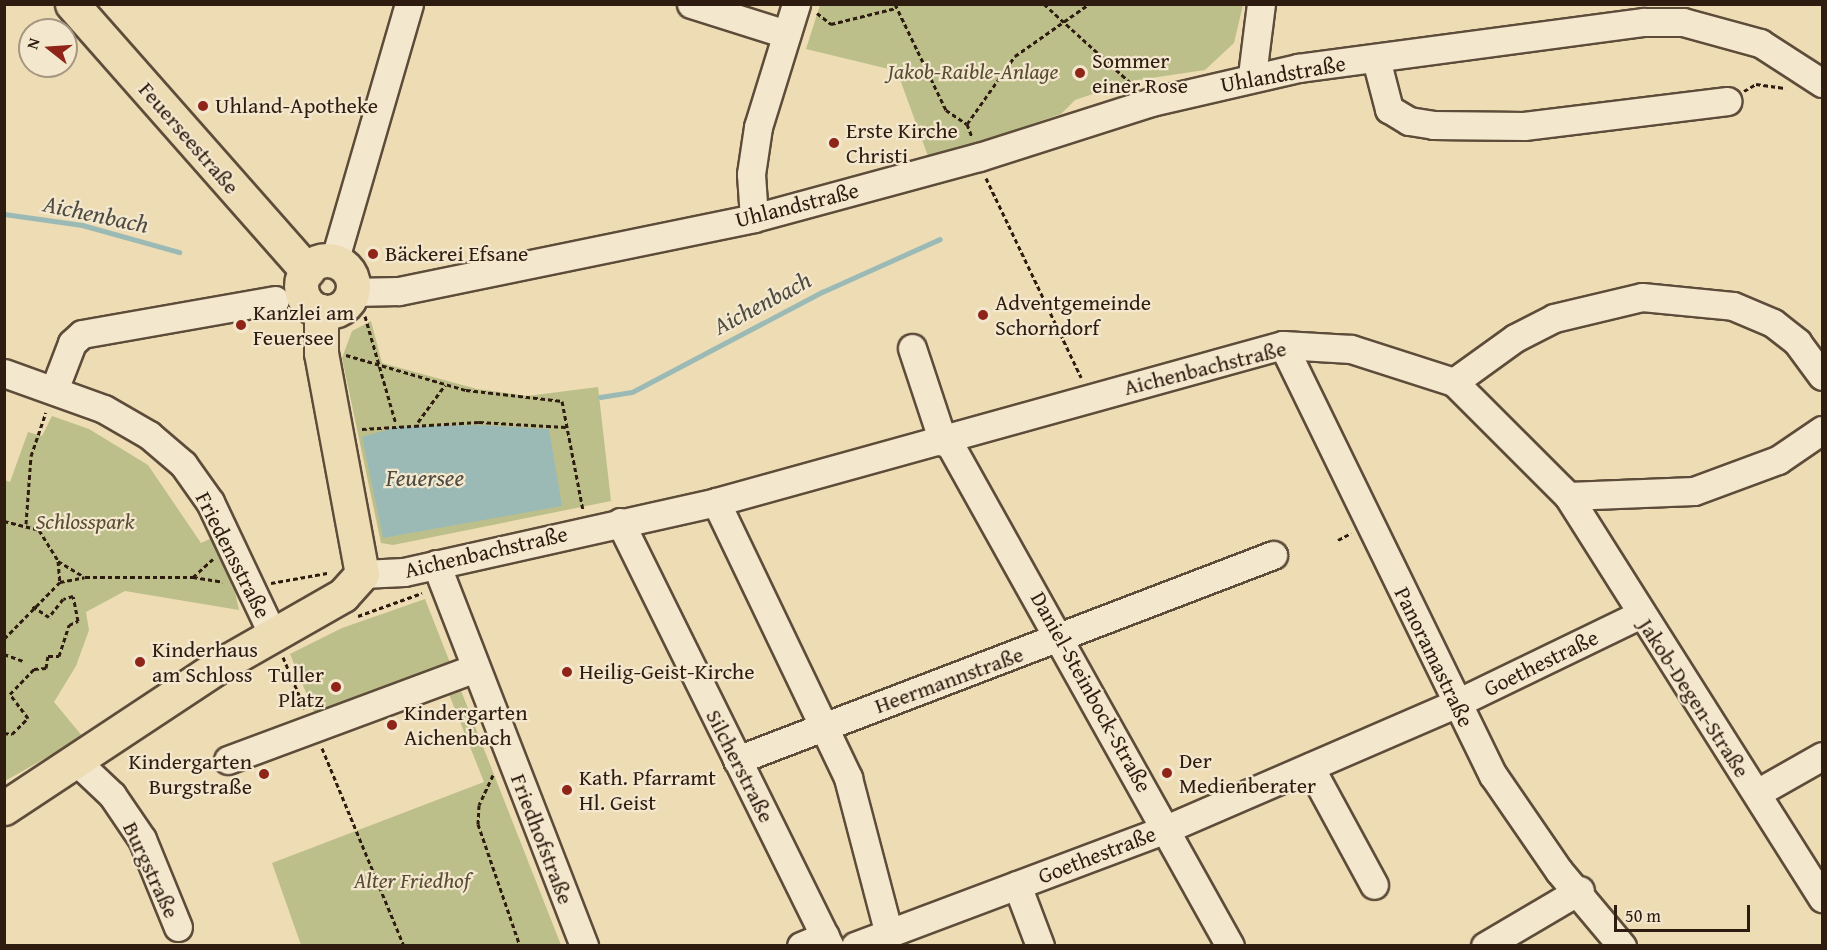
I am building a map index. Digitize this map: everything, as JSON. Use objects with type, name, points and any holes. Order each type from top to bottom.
[{"type":"main road","name":"Feuerseestraße","points":[[72,4],[320,266],[350,276],[359,304]]},
{"type":"main road","points":[[320,266],[303,295],[321,311],[338,310],[359,304]]},
{"type":"main road","points":[[4,808],[75,760],[277,645],[343,595],[363,570],[339,433],[319,343],[321,311]]},
{"type":"street","points":[[320,266],[409,4]]},
{"type":"street","points":[[691,4],[786,34]]},
{"type":"street","points":[[1252,75],[1261,4]]},
{"type":"street","points":[[754,218],[751,174],[758,127],[786,34],[805,8]]},
{"type":"street","name":"Uhlandstraße","points":[[359,304],[399,291],[754,218],[979,157],[1151,102],[1252,75],[1644,22],[1683,22],[1760,43],[1822,83]]},
{"type":"street","name":"Uhlandstraße","points":[[1376,59],[1389,109],[1409,121],[1433,125],[1524,126],[1727,101]]},
{"type":"street","points":[[1454,382],[1515,338],[1554,318],[1642,297],[1733,306],[1773,323],[1797,342],[1822,376]]},
{"type":"street","points":[[54,390],[72,343],[82,334],[275,300]]},
{"type":"street","name":"Aichenbachstraße","points":[[363,570],[436,564],[716,502],[945,442],[1090,396],[1283,345],[1351,349],[1454,382],[1568,496]]},
{"type":"street","name":"Panoramastraße","points":[[1283,345],[1493,775],[1559,871],[1580,890],[1622,945]]},
{"type":"street","name":"Daniel-Steinbock-Straße","points":[[912,348],[945,442],[1063,639],[1230,945]]},
{"type":"street","name":"Friedensstraße","points":[[4,374],[54,390],[140,430],[183,464],[210,502],[277,645]]},
{"type":"street","points":[[1568,496],[1705,488],[1778,460],[1822,430]]},
{"type":"street","name":"Jakob-Degen-Straße","points":[[1568,496],[1639,615],[1757,794],[1822,898]]},
{"type":"street","points":[[716,502],[826,724],[848,778],[889,934]]},
{"type":"street","name":"Silcherstraße","points":[[620,522],[737,760],[818,942]]},
{"type":"street","name":"Heermannstraße","points":[[737,760],[826,724],[1063,639],[1273,555]]},
{"type":"street","name":"Friedhofstraße","points":[[436,564],[584,945]]},
{"type":"street","name":"Goethestraße","points":[[855,945],[1166,829],[1457,704],[1639,615]]},
{"type":"street","points":[[228,760],[314,731],[475,669]]},
{"type":"street","points":[[1757,794],[1822,756]]},
{"type":"street","name":"Burgstraße","points":[[75,760],[112,795],[142,839],[178,927]]},
{"type":"street","points":[[1310,767],[1374,885]]},
{"type":"street","name":"Goethestraße","points":[[1017,885],[1040,945]]},
{"type":"street","points":[[1485,945],[1580,890]]},
{"type":"path","points":[[1044,4],[1151,102]]},
{"type":"path","points":[[967,124],[1015,56],[1089,4]]},
{"type":"path","points":[[805,8],[831,24],[895,6],[946,110],[967,124],[979,157],[1090,396]]},
{"type":"path","points":[[1727,101],[1756,84],[1796,92]]},
{"type":"path","points":[[359,304],[396,424]]},
{"type":"path","points":[[338,352],[445,385],[562,400],[582,506]]},
{"type":"path","points":[[417,423],[445,385]]},
{"type":"path","points":[[26,524],[31,456],[54,390]]},
{"type":"path","points":[[339,433],[417,423],[566,427]]},
{"type":"path","points":[[4,521],[26,524],[39,530],[58,561],[60,582]]},
{"type":"path","points":[[4,639],[32,606],[60,582],[85,577],[193,577],[229,544]]},
{"type":"path","points":[[58,561],[85,577]]},
{"type":"path","points":[[250,587],[363,570]]},
{"type":"path","points":[[4,733],[12,734],[28,718],[10,694],[34,669],[46,668],[48,656],[59,656],[69,625],[78,621],[73,596],[63,599],[49,617],[32,606]]},
{"type":"path","points":[[277,645],[404,945]]},
{"type":"path","points":[[4,654],[23,661]]},
{"type":"path","points":[[497,767],[479,805],[477,824],[520,945]]},
{"type":"green space","name":"Jakob-Raible-Anlage","points":[[820,5],[1243,5],[1234,43],[1205,70],[1131,81],[1075,100],[1061,114],[929,159],[897,71],[806,49]]},
{"type":"green space","points":[[371,321],[382,363],[477,389],[527,396],[598,387],[611,501],[393,545],[381,543],[342,358],[352,331]]},
{"type":"green space","name":"Schlosspark","points":[[52,416],[89,429],[148,465],[201,543],[214,537],[228,559],[239,610],[125,591],[86,612],[89,630],[76,666],[54,702],[83,737],[5,781],[5,480],[10,482],[28,432],[42,436]]},
{"type":"green space","name":"Alter Friedhof","points":[[425,599],[561,945],[301,945],[272,863],[484,782],[441,674],[317,719],[290,654],[342,628]]},
{"type":"water","name":"Feuersee","points":[[477,425],[549,429],[562,506],[383,538],[362,437],[397,427]]},
{"type":"waterway","name":"Aichenbach","points":[[4,214],[82,225],[179,252]]},
{"type":"waterway","name":"Aichenbach","points":[[600,397],[632,392],[822,292],[940,239]]},
{"type":"place","name":"Sommer einer Rose","points":[[1080,73]]},
{"type":"place","name":"Uhland-Apotheke","points":[[203,106]]},
{"type":"place","name":"Erste Kirche Christi","points":[[834,143]]},
{"type":"place","name":"Bäckerei Efsane","points":[[373,254]]},
{"type":"place","name":"Adventgemeinde Schorndorf","points":[[983,315]]},
{"type":"place","name":"Kanzlei am Feuersee","points":[[241,325]]},
{"type":"place","name":"Kinderhaus am Schloss","points":[[140,662]]},
{"type":"place","name":"Heilig-Geist-Kirche","points":[[567,672]]},
{"type":"place","name":"Tuller Platz","points":[[336,687]]},
{"type":"place","name":"Kindergarten Aichenbach","points":[[392,725]]},
{"type":"place","name":"Der Medienberater","points":[[1167,773]]},
{"type":"place","name":"Kindergarten Burgstraße","points":[[264,774]]},
{"type":"place","name":"Kath. Pfarramt Hl. Geist","points":[[567,790]]}]
